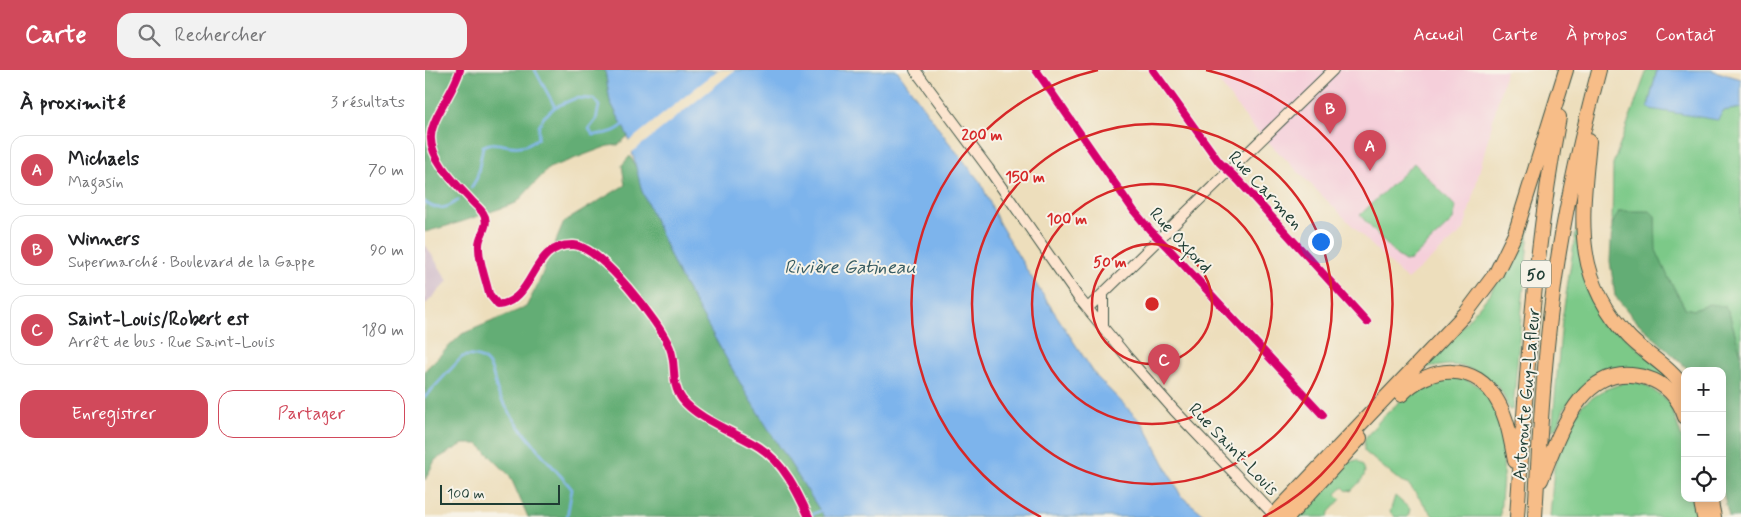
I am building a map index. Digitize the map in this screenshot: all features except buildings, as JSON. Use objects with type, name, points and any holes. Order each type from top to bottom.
[{"type":"highway","name":"Autoroute Guy-Lafleur","points":[[1517,517],[1527,354],[1535,281],[1552,156],[1567,70]]},
{"type":"highway","points":[[1280,516],[1466,313],[1490,282],[1506,254],[1519,225],[1567,70]]},
{"type":"highway","name":"Autoroute Guy-Lafleur","points":[[1535,517],[1545,366],[1555,284],[1571,186],[1599,70]]},
{"type":"highway","points":[[1592,96],[1582,224],[1584,246],[1590,274],[1601,299],[1615,321],[1634,342],[1674,375],[1681,385]]},
{"type":"highway","points":[[1280,516],[1408,388],[1424,377],[1442,372],[1454,372],[1471,376],[1484,384],[1496,397],[1508,428],[1519,480]]},
{"type":"highway","points":[[1536,492],[1567,417],[1585,395],[1604,380],[1629,375],[1654,380],[1673,395],[1683,412]]},
{"type":"highway","points":[[1702,502],[1704,517]]},
{"type":"highway","points":[[1711,502],[1714,517]]},
{"type":"main road","name":"Rue Saint-Louis","points":[[915,70],[1088,308],[1137,369],[1164,400],[1280,516]]},
{"type":"main road","points":[[1088,308],[1333,70]]},
{"type":"main road","points":[[1103,294],[1103,326]]},
{"type":"street","name":"Rue Oxford","points":[[1036,70],[1134,211],[1323,415]]},
{"type":"street","name":"Rue Carmen","points":[[1153,70],[1214,155],[1367,322]]},
{"type":"shaded area","points":[[1210,70],[1506,70],[1464,230],[1407,280],[1252,126]]},
{"type":"shaded area","points":[[425,244],[448,281],[425,305]]},
{"type":"green space","points":[[425,70],[605,70],[610,101],[628,136],[618,145],[608,146],[549,168],[516,203],[425,232]]},
{"type":"green space","points":[[1647,70],[1657,70],[1648,106],[1723,111],[1741,108],[1741,354],[1729,313],[1709,305],[1694,310],[1685,308],[1655,250],[1655,216],[1612,225],[1613,164]]},
{"type":"green space","points":[[630,156],[637,169],[642,191],[677,271],[747,395],[824,517],[528,517],[510,476],[478,444],[463,444],[435,460],[425,480],[425,372],[427,368],[462,334],[526,307],[538,284],[564,222],[625,185],[622,165]]},
{"type":"green space","points":[[1414,163],[1456,207],[1453,220],[1411,260],[1405,261],[1396,255],[1360,215]]},
{"type":"green space","points":[[1529,206],[1531,207],[1513,409],[1509,410],[1499,388],[1489,379],[1476,372],[1456,365],[1424,366],[1437,356],[1490,294],[1515,243]]},
{"type":"green space","points":[[1619,211],[1650,211],[1655,216],[1656,250],[1685,308],[1694,310],[1709,304],[1724,306],[1729,313],[1741,354],[1741,517],[1729,517],[1725,502],[1726,367],[1686,367],[1636,321],[1615,296],[1610,261],[1612,225]]},
{"type":"green space","points":[[1577,224],[1606,319],[1680,386],[1681,400],[1652,375],[1630,368],[1607,371],[1596,378],[1564,408],[1558,426],[1552,431],[1562,320]]},
{"type":"green space","points":[[1457,375],[1476,385],[1486,393],[1494,406],[1499,421],[1503,453],[1500,517],[1434,517],[1409,485],[1401,482],[1364,451],[1365,438],[1381,419],[1416,386]]},
{"type":"green space","points":[[1628,381],[1644,384],[1670,402],[1681,436],[1681,502],[1694,502],[1696,517],[1550,517],[1554,468],[1566,432],[1582,405],[1604,390]]},
{"type":"green space","points":[[1357,460],[1362,465],[1365,473],[1362,480],[1351,491],[1347,491],[1343,487],[1336,494],[1341,499],[1329,512],[1328,517],[1299,517],[1349,462]]},
{"type":"green space","points":[[1395,496],[1410,509],[1408,517],[1395,517],[1390,512]]},
{"type":"water","name":"Rivière Gatineau","points":[[605,70],[897,70],[947,140],[981,183],[999,223],[1028,272],[1096,376],[1144,425],[1181,496],[1207,517],[824,517],[747,395],[677,271],[642,191],[628,136],[610,101]]},
{"type":"water","points":[[1657,70],[1711,70],[1741,79],[1741,108],[1723,111],[1718,120],[1650,109],[1648,107]]},
{"type":"pier","points":[[718,70],[735,70],[630,154],[627,143]]},
{"type":"waterway","points":[[535,70],[555,107]]},
{"type":"waterway","points":[[471,188],[477,178],[483,146],[496,144],[514,147],[529,143],[538,138],[539,126],[544,117],[555,107],[576,98],[594,99],[599,106],[596,120],[589,129],[593,135],[605,134],[623,125]]},
{"type":"waterway","points":[[425,202],[433,207],[442,208],[458,200]]},
{"type":"waterway","points":[[425,397],[462,357],[477,356],[484,360],[491,368],[499,395],[515,420],[572,489],[567,517]]},
{"type":"waterway","points":[[806,517],[820,511]]},
{"type":"cycle path","points":[[460,70],[435,121],[431,136],[432,144],[439,162],[485,217],[486,222],[479,241],[479,251],[489,294],[498,305],[511,301],[520,293],[540,262],[559,247],[574,245],[585,249],[599,258],[628,288],[664,336],[672,354],[676,387],[682,399],[697,413],[759,447],[776,461],[789,478],[809,517]]},
{"type":"cycle path","points":[[1036,70],[1134,211],[1323,415]]},
{"type":"cycle path","points":[[1153,70],[1219,162],[1238,180],[1367,322]]},
{"type":"place","name":"Winners","points":[[1330,134]]},
{"type":"place","name":"Michaels","points":[[1370,171]]},
{"type":"place","name":"Saint-Louis/Robert est","points":[[1164,385]]}]
